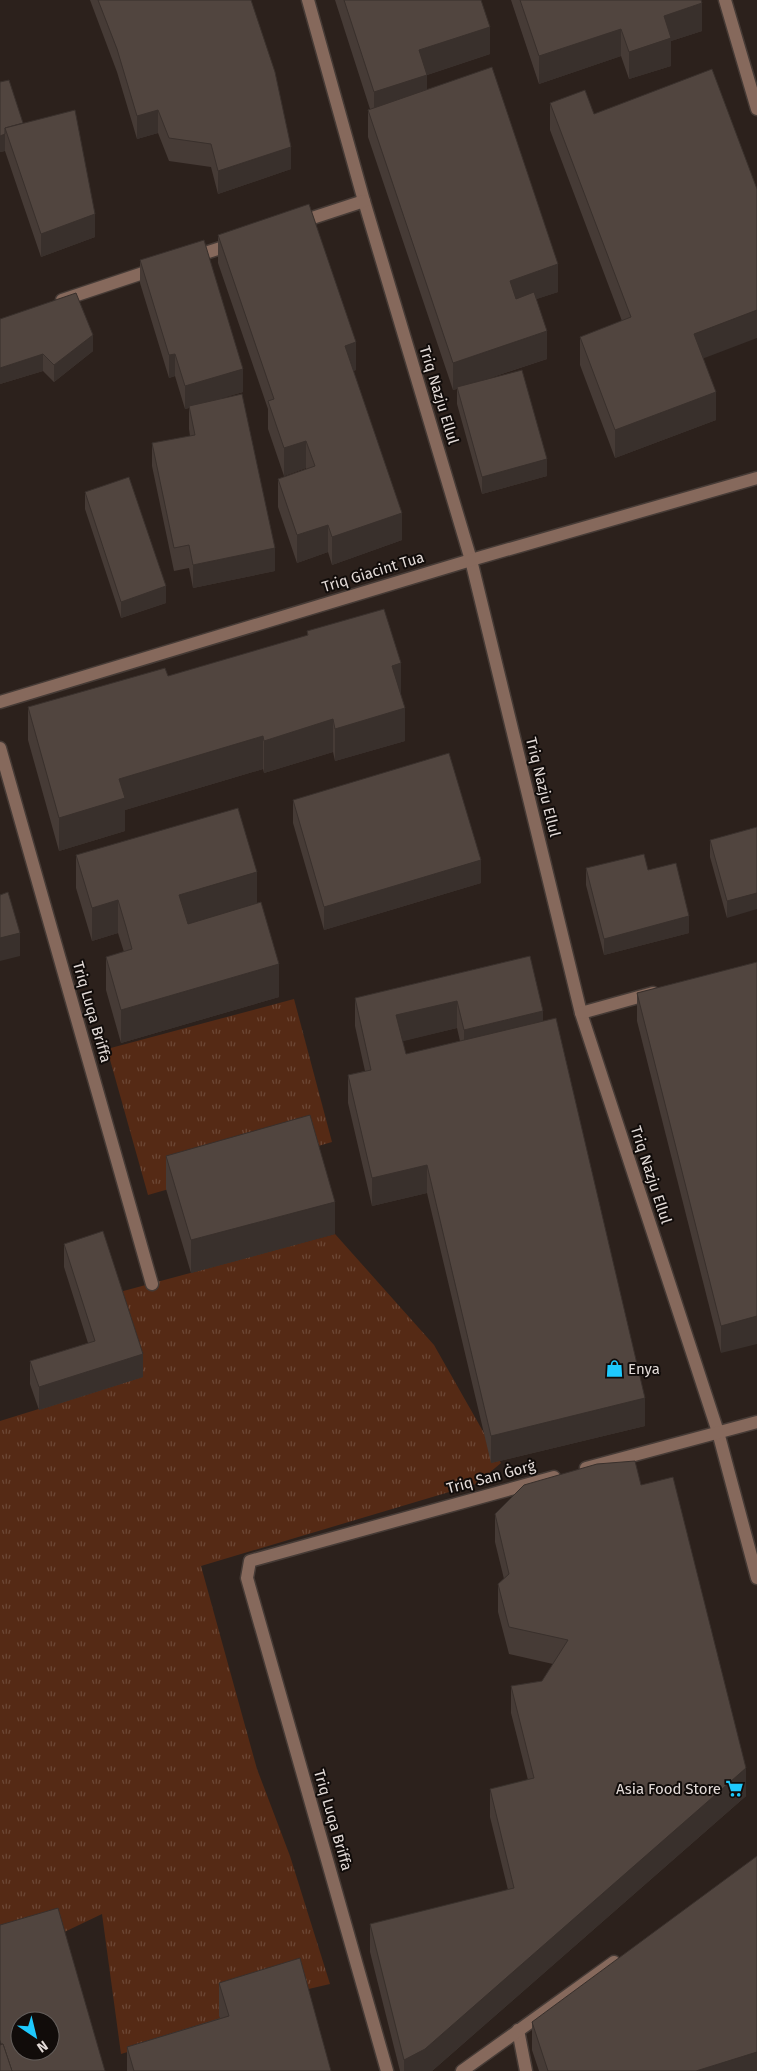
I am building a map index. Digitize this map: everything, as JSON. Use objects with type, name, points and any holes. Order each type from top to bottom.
[{"type":"street","name":"Triq Nazju Ellul","points":[[308,0],[364,201],[471,560],[581,1012],[718,1432],[757,1578]]},
{"type":"street","points":[[725,0],[757,109]]},
{"type":"street","points":[[280,229],[364,201]]},
{"type":"street","points":[[47,305],[243,241]]},
{"type":"street","name":"Triq Giacint Tua","points":[[0,702],[471,560],[757,478]]},
{"type":"street","name":"Triq Luqa Briffa","points":[[0,748],[152,1284]]},
{"type":"street","points":[[581,1012],[662,991]]},
{"type":"street","name":"Triq San Ġorġ","points":[[248,1578],[250,1561],[757,1422]]},
{"type":"street","name":"Triq Luqa Briffa","points":[[248,1578],[387,2071]]},
{"type":"street","points":[[462,2071],[622,1957]]},
{"type":"street","points":[[518,2030],[526,2071]]},
{"type":"green space","points":[[294,999],[332,1142],[148,1195],[107,1049]]},
{"type":"green space","points":[[335,1234],[434,1345],[501,1463],[476,1484],[201,1566],[257,1769],[290,1856],[330,1984],[300,1991],[222,2023],[121,2054],[102,1914],[58,1935],[0,1953],[0,1421],[142,1377],[116,1293]]},
{"type":"building","points":[[98,0],[251,0],[275,72],[291,147],[218,171],[211,144],[169,138],[158,110],[137,116],[117,49]]},
{"type":"building","points":[[344,0],[481,0],[490,27],[419,50],[427,75],[374,92]]},
{"type":"building","points":[[520,0],[701,0],[702,3],[664,16],[671,38],[629,52],[621,29],[539,56]]},
{"type":"building","points":[[492,67],[558,264],[510,281],[516,299],[534,292],[547,331],[453,363],[368,110]]},
{"type":"building","points":[[712,69],[757,189],[757,310],[694,334],[716,392],[615,430],[580,337],[631,317],[550,103],[585,90],[594,114]]},
{"type":"building","points":[[9,80],[23,123],[5,128],[5,134],[0,136],[0,82]]},
{"type":"building","points":[[75,110],[95,214],[41,234],[5,128]]},
{"type":"building","points":[[309,204],[356,342],[345,346],[402,513],[332,537],[328,525],[297,535],[278,479],[315,466],[306,441],[284,448],[268,401],[274,399],[218,235]]},
{"type":"building","points":[[204,240],[243,369],[185,386],[175,354],[169,355],[140,260]]},
{"type":"building","points":[[76,293],[93,335],[54,365],[43,354],[0,368],[0,319]]},
{"type":"building","points":[[522,370],[547,459],[482,477],[457,387]]},
{"type":"building","points":[[242,394],[275,548],[193,565],[189,545],[174,548],[152,443],[195,435],[189,406]]},
{"type":"building","points":[[129,477],[166,586],[121,602],[85,492]]},
{"type":"building","points":[[384,609],[401,663],[392,666],[405,708],[335,729],[333,719],[264,741],[263,736],[119,779],[125,798],[59,818],[28,707],[165,668],[168,676],[308,635],[307,631]]},
{"type":"building","points":[[449,753],[481,860],[324,907],[293,800]]},
{"type":"building","points":[[238,808],[257,872],[179,895],[188,924],[261,902],[279,964],[121,1010],[106,957],[132,949],[126,927],[118,900],[92,908],[76,855]]},
{"type":"building","points":[[757,827],[757,893],[727,901],[710,840]]},
{"type":"building","points":[[644,854],[648,870],[676,863],[689,916],[604,939],[586,868]]},
{"type":"building","points":[[8,892],[20,933],[0,938],[0,895]]},
{"type":"building","points":[[530,956],[543,1011],[464,1030],[457,1001],[396,1015],[406,1054],[556,1018],[645,1398],[491,1436],[427,1165],[372,1178],[348,1075],[371,1070],[355,998]]},
{"type":"building","points":[[757,962],[757,1316],[721,1326],[637,993]]},
{"type":"building","points":[[310,1115],[335,1202],[191,1240],[166,1156]]},
{"type":"building","points":[[103,1231],[143,1354],[39,1387],[30,1361],[95,1341],[64,1244]]},
{"type":"building","points":[[635,1461],[641,1485],[673,1477],[746,1768],[425,2049],[404,2060],[370,1924],[514,1888],[490,1789],[534,1778],[511,1686],[542,1681],[568,1640],[509,1627],[498,1584],[509,1574],[495,1514],[524,1485],[597,1464]]},
{"type":"building","points":[[757,1856],[757,2052],[696,2071],[548,2071],[532,2022]]},
{"type":"building","points":[[58,1908],[105,2071],[12,2071],[0,2040],[0,1925]]},
{"type":"building","points":[[300,1958],[331,2071],[134,2071],[127,2047],[229,2016],[219,1983]]},
{"type":"building","points":[[3,2044],[12,2071],[0,2071],[0,2045]]},
{"type":"place","name":"Enya","points":[[614,1369]]},
{"type":"place","name":"Asia Food Store","points":[[735,1789]]}]
